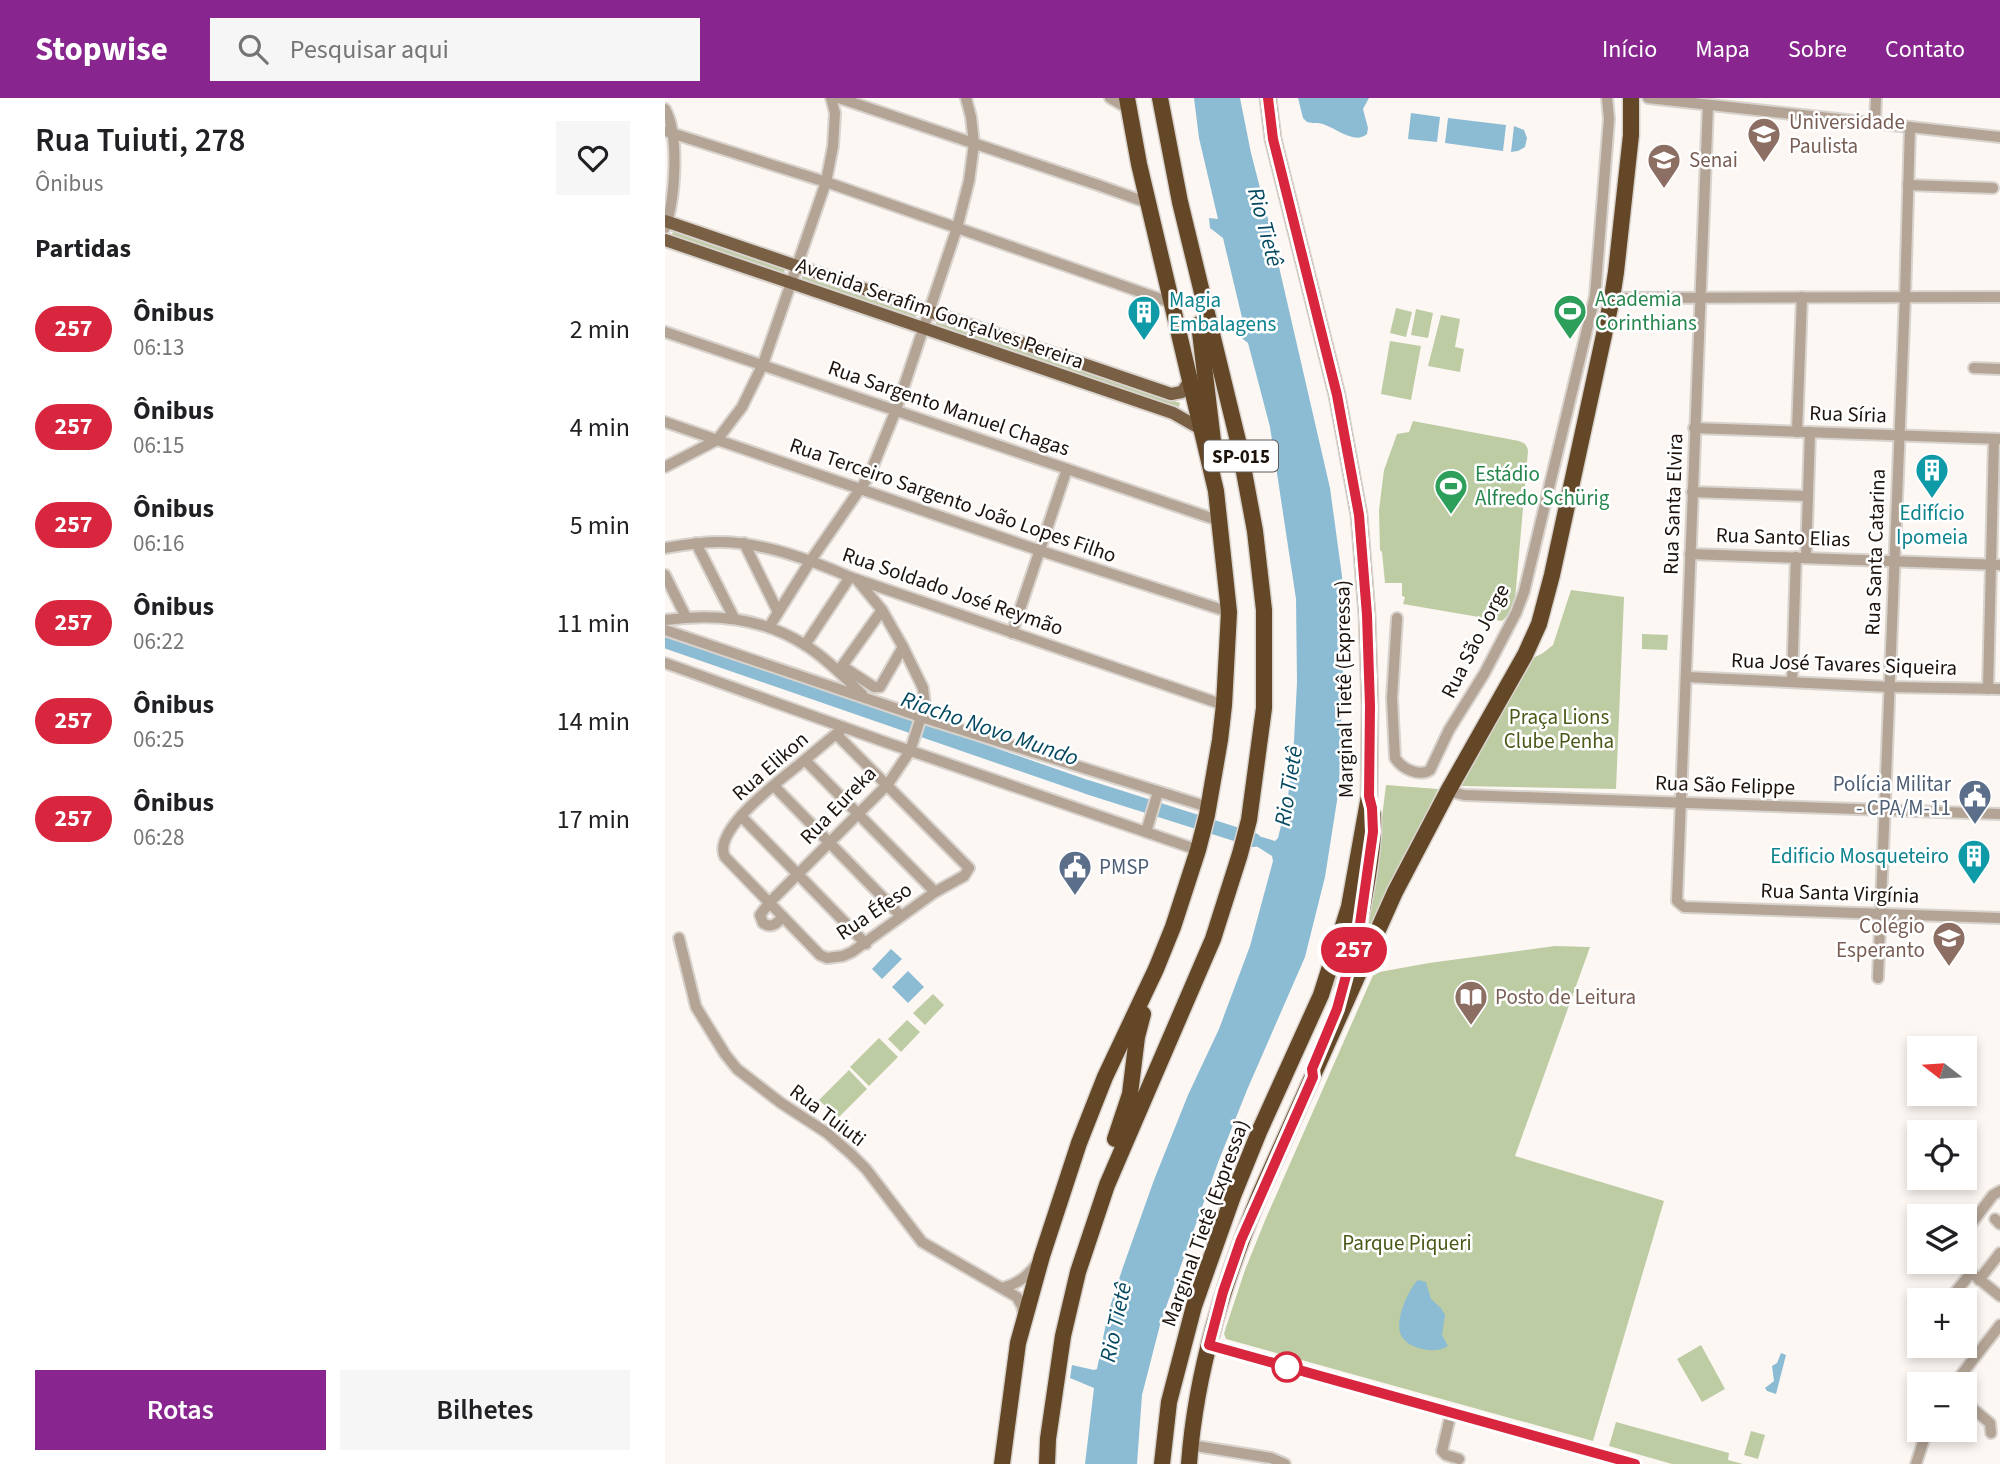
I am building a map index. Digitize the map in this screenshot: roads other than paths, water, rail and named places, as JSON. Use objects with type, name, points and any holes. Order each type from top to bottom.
[{"type":"highway","name":"SP-015","points":[[1047,1464],[1048,1439],[1063,1336],[1077,1272],[1107,1185],[1213,939],[1249,820],[1264,708],[1264,610],[1255,531],[1239,445],[1180,202],[1160,98]]},
{"type":"highway","name":"Marginal Tietê (Expressa)","points":[[1162,1464],[1169,1402],[1193,1306],[1254,1145],[1321,995],[1349,907],[1369,796],[1370,706],[1359,515],[1337,395],[1273,139],[1268,98]]},
{"type":"highway","points":[[1189,1464],[1193,1416],[1209,1345],[1241,1240],[1395,892],[1448,791],[1525,655],[1539,624],[1612,298],[1632,98]]},
{"type":"highway","points":[[1002,1464],[1018,1343],[1042,1256],[1079,1143],[1105,1077],[1173,927],[1200,843],[1224,705],[1229,612],[1216,491],[1148,203],[1128,103]]},
{"type":"highway","points":[[1202,298],[1199,324],[1219,475],[1216,491]]},
{"type":"highway","points":[[1313,1077],[1312,1069],[1337,1009],[1360,924],[1373,832],[1369,796]]},
{"type":"highway","points":[[1107,1185],[1105,1168],[1128,1104],[1140,1020],[1156,969]]},
{"type":"main road","name":"Avenida Serafim Gonçalves Pereira","points":[[666,224],[1171,394],[1182,392],[1190,380]]},
{"type":"main road","name":"Avenida Serafim Gonçalves Pereira","points":[[665,240],[1173,412],[1201,429]]},
{"type":"street","points":[[665,467],[717,440],[742,407],[763,364],[826,182],[833,146],[835,113],[831,98]]},
{"type":"street","points":[[839,98],[1148,203]]},
{"type":"street","points":[[769,627],[860,489],[878,457],[896,410],[957,228],[969,181],[974,144],[966,98]]},
{"type":"street","points":[[1109,98],[1128,103]]},
{"type":"street","name":"Rua São Jorge","points":[[1397,618],[1392,698],[1395,758],[1405,768],[1426,773],[1484,674],[1524,592],[1595,296],[1609,120],[1607,98]]},
{"type":"street","points":[[1648,98],[1707,105],[1748,103],[1910,128],[2000,137]]},
{"type":"street","points":[[1875,123],[1876,98]]},
{"type":"street","name":"Rua Santa Elvira","points":[[1679,905],[1677,899],[1707,105]]},
{"type":"street","points":[[665,109],[674,187],[666,224]]},
{"type":"street","name":"Rua Santa Catarina","points":[[1878,978],[1910,128]]},
{"type":"street","points":[[669,132],[826,182],[1173,303]]},
{"type":"street","points":[[1908,185],[1993,188]]},
{"type":"street","points":[[1797,432],[1803,297]]},
{"type":"street","points":[[1612,298],[2000,297]]},
{"type":"street","name":"Rua Sargento Manuel Chagas","points":[[665,332],[1220,521]]},
{"type":"street","points":[[1974,368],[2000,369]]},
{"type":"street","name":"Rua Terceiro Sargento João Lopes Filho","points":[[665,422],[1038,550],[1229,612]]},
{"type":"street","name":"Rua Síria","points":[[1694,428],[1997,439]]},
{"type":"street","points":[[1792,682],[1808,496],[1810,432]]},
{"type":"street","points":[[1988,689],[1995,565],[1997,439]]},
{"type":"street","points":[[1012,633],[1067,469]]},
{"type":"street","points":[[1692,492],[1808,496]]},
{"type":"street","name":"Rua Soldado José Reymão","points":[[665,548],[720,541],[744,543],[811,560],[853,578],[1224,705]]},
{"type":"street","points":[[696,543],[734,618]]},
{"type":"street","points":[[744,543],[778,612]]},
{"type":"street","name":"Rua Santo Elias","points":[[1690,554],[1995,565]]},
{"type":"street","points":[[665,575],[686,617]]},
{"type":"street","points":[[805,645],[853,578]]},
{"type":"street","name":"Rua Eureka","points":[[767,905],[888,784],[911,751],[925,705],[923,688],[904,647],[882,610],[853,578]]},
{"type":"street","points":[[840,669],[882,610]]},
{"type":"street","points":[[665,620],[686,617],[734,618],[769,627],[805,645],[840,669],[874,687],[880,687],[904,647]]},
{"type":"street","points":[[665,631],[866,698],[920,720],[1207,811]]},
{"type":"street","points":[[665,663],[840,731],[911,751],[1146,832],[1200,843]]},
{"type":"street","points":[[840,669],[866,698]]},
{"type":"street","name":"Rua José Tavares Siqueira","points":[[1687,677],[1889,687],[2000,689]]},
{"type":"street","points":[[840,731],[888,784]]},
{"type":"street","name":"Rua Elikon","points":[[767,905],[723,853],[726,837],[741,816],[773,786],[840,731]]},
{"type":"street","points":[[805,760],[935,892]]},
{"type":"street","name":"Rua Éfeso","points":[[767,905],[825,958],[843,956],[866,944],[935,892],[964,876],[969,866],[888,784]]},
{"type":"street","points":[[773,786],[901,916]]},
{"type":"street","name":"Rua São Felippe","points":[[1448,791],[1465,796],[2000,814]]},
{"type":"street","points":[[1146,832],[1156,797]]},
{"type":"street","points":[[741,816],[866,944]]},
{"type":"street","points":[[767,905],[760,915],[765,925],[774,925],[783,917]]},
{"type":"street","name":"Rua Santa Virgínia","points":[[1679,905],[2000,918]]},
{"type":"street","name":"Rua Tuiuti","points":[[678,938],[696,1007],[737,1069],[773,1098],[827,1133],[851,1154],[922,1242],[1002,1288]]},
{"type":"street","points":[[1977,1216],[1993,1195],[2000,1191]]},
{"type":"street","points":[[1962,1288],[2000,1253]]},
{"type":"street","points":[[1002,1288],[1019,1282],[1042,1256]]},
{"type":"street","points":[[1973,1274],[2000,1296]]},
{"type":"street","points":[[1002,1288],[1020,1301],[1024,1318]]},
{"type":"street","points":[[1963,1372],[2000,1325]]},
{"type":"street","points":[[1209,1345],[1635,1464]]},
{"type":"street","points":[[1977,1412],[1990,1423],[1991,1433]]},
{"type":"street","points":[[1451,1413],[1442,1451],[1459,1459]]},
{"type":"street","points":[[1916,1464],[1923,1442]]},
{"type":"street","points":[[1190,1445],[1271,1458],[1285,1464]]},
{"type":"street","points":[[1583,1464],[1587,1451]]},
{"type":"water","name":"Rio Tietê","points":[[1194,98],[1240,98],[1330,488],[1342,576],[1344,641],[1339,788],[1325,877],[1305,957],[1219,1160],[1161,1321],[1142,1395],[1137,1464],[1085,1464],[1094,1388],[1070,1378],[1072,1365],[1097,1369],[1108,1313],[1154,1180],[1188,1095],[1219,1029],[1250,946],[1273,861],[1272,856],[1253,844],[1255,835],[1275,841],[1278,838],[1288,797],[1294,741],[1297,682],[1296,599],[1270,427],[1248,343],[1226,326],[1226,323],[1242,328],[1244,326],[1223,238],[1210,228],[1209,218],[1218,219],[1199,138]]},
{"type":"water","points":[[1298,98],[1369,98],[1363,109],[1367,134],[1356,138],[1318,123],[1307,122],[1303,118]]},
{"type":"water","points":[[1411,113],[1440,117],[1437,142],[1408,139]]},
{"type":"water","points":[[1448,118],[1506,125],[1503,151],[1445,143]]},
{"type":"water","points":[[1514,126],[1524,130],[1527,138],[1525,147],[1511,152]]},
{"type":"water","points":[[891,949],[902,959],[882,979],[872,969]]},
{"type":"water","points":[[908,971],[924,987],[908,1003],[892,987]]},
{"type":"water","points":[[1418,1280],[1426,1282],[1431,1299],[1445,1315],[1442,1335],[1448,1346],[1443,1349],[1421,1349],[1407,1343],[1400,1332],[1404,1304]]},
{"type":"water","points":[[1781,1353],[1786,1355],[1776,1394],[1765,1388],[1774,1381],[1772,1366],[1777,1363]]},
{"type":"waterway","name":"Riacho Novo Mundo","points":[[665,641],[1087,787],[1254,840]]},
{"type":"place","name":"Universidade Paulista","points":[[1764,164]]},
{"type":"place","name":"Senai","points":[[1664,190]]},
{"type":"place","name":"Academia Corinthians","points":[[1570,341]]},
{"type":"place","name":"Magia Embalagens","points":[[1144,342]]},
{"type":"place","name":"Edifício Ipomeia","points":[[1932,500]]},
{"type":"place","name":"Estádio Alfredo Schürig","points":[[1451,516]]},
{"type":"place","name":"Polícia Militar - CPA/M-11","points":[[1975,826]]},
{"type":"place","name":"Edificio Mosqueteiro","points":[[1974,886]]},
{"type":"place","name":"PMSP","points":[[1075,897]]},
{"type":"place","name":"Colégio Esperanto","points":[[1949,968]]},
{"type":"place","name":"Posto de Leitura","points":[[1471,1027]]},
{"type":"park label","name":"Praça Lions Clube Penha","points":[[1559,729]]},
{"type":"park label","name":"Parque Piqueri","points":[[1407,1243]]}]
